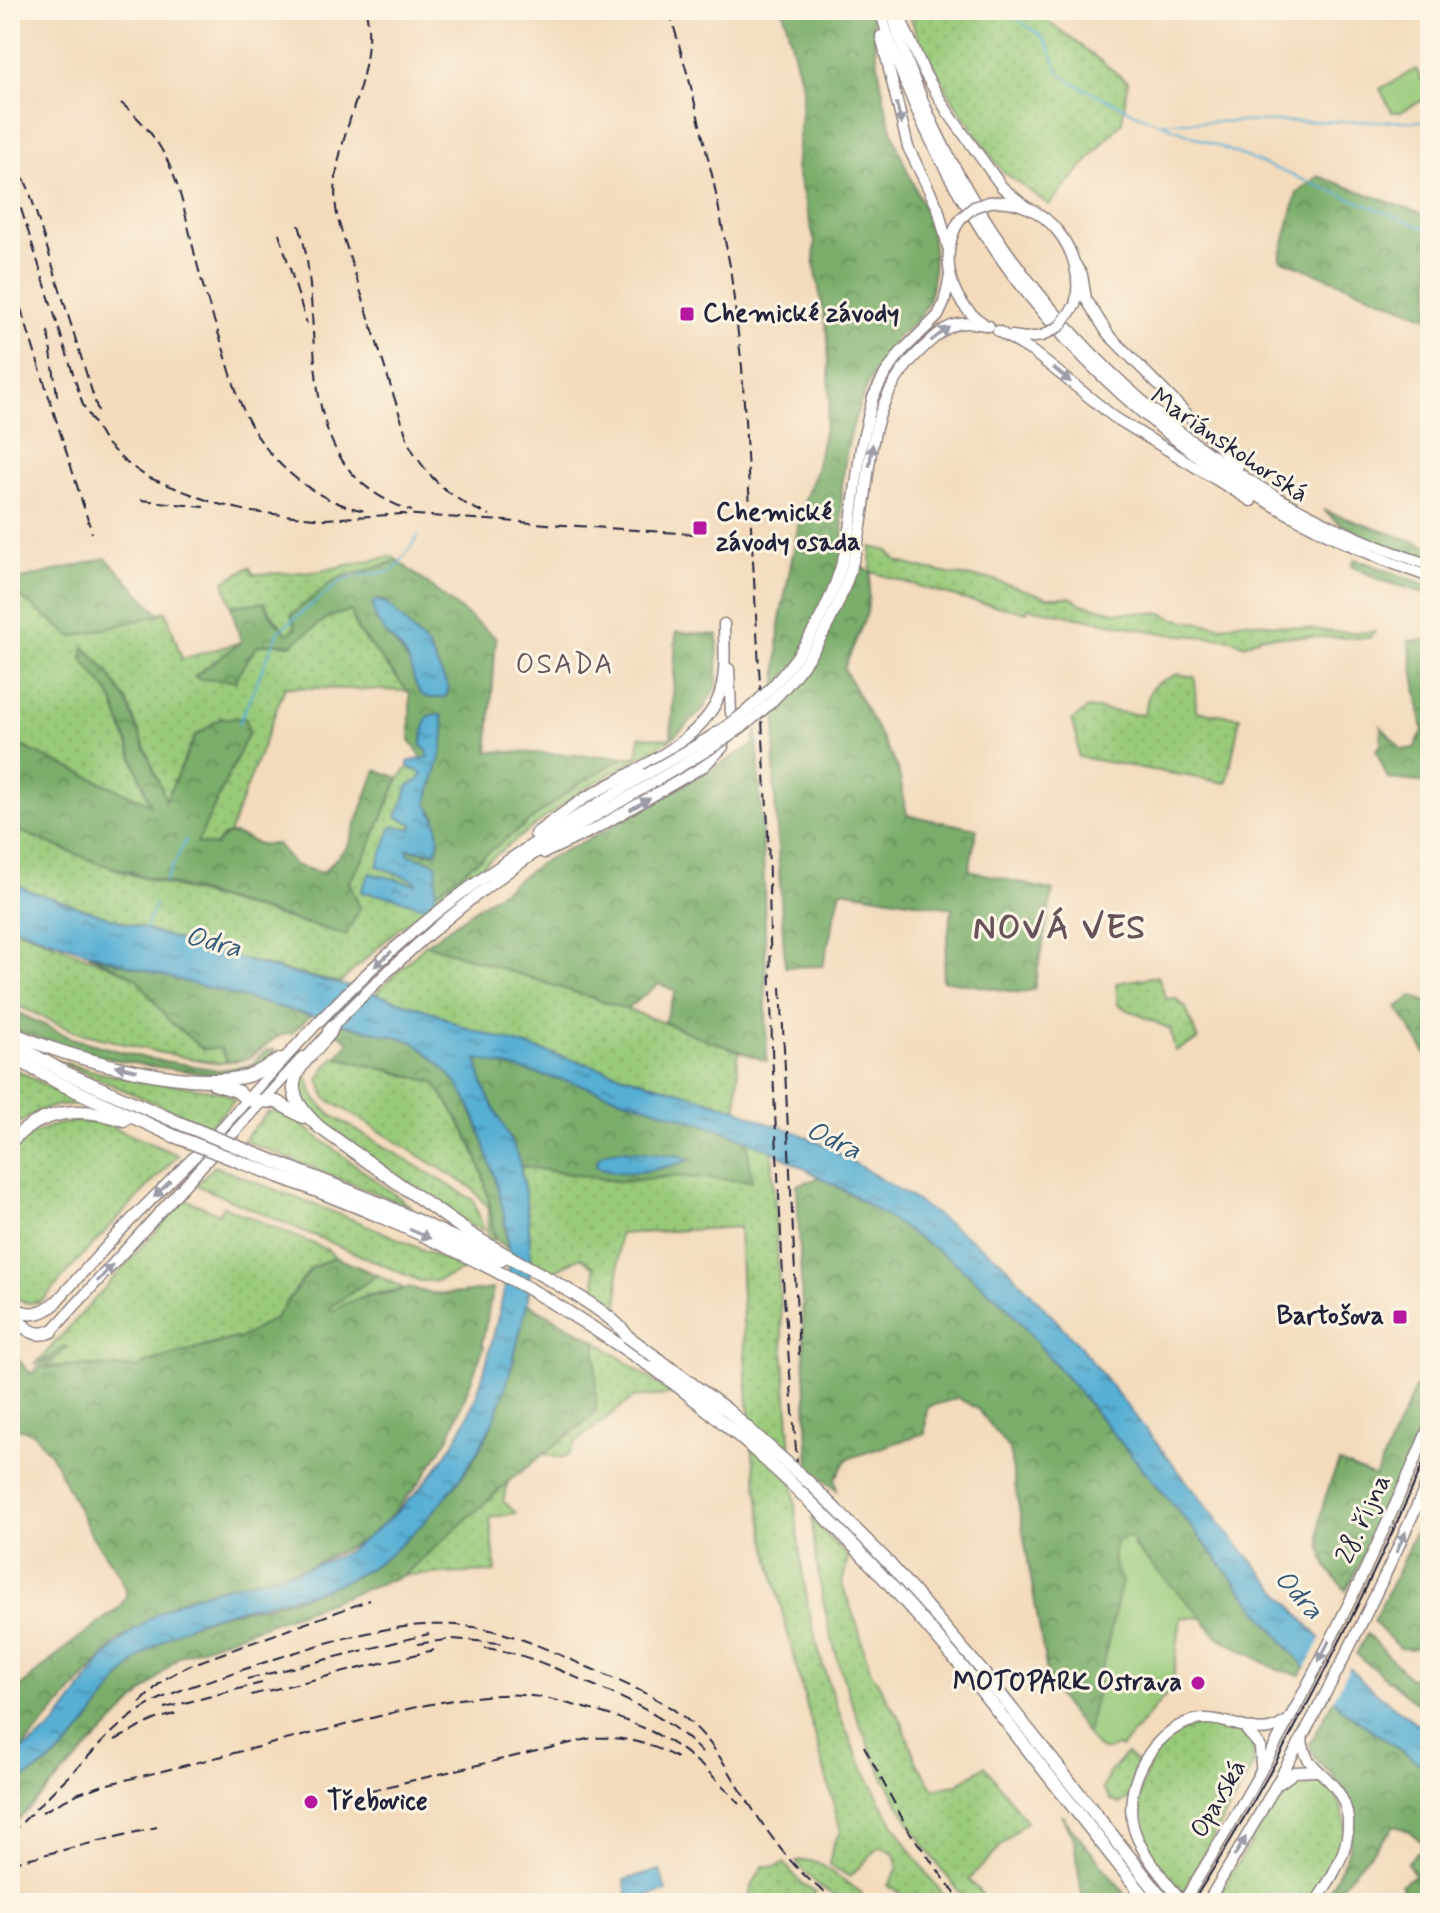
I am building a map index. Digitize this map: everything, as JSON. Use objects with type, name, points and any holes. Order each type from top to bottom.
[{"type":"highway","points":[[333,1026],[297,1068],[294,1084],[296,1102],[303,1112],[513,1280],[654,1368],[762,1455],[840,1529],[979,1677],[1179,1899]]},
{"type":"highway","points":[[10,1032],[79,1057],[226,1086],[247,1100],[277,1102],[319,1127]]},
{"type":"highway","points":[[10,1042],[78,1079],[379,1203],[463,1242],[582,1301],[621,1327],[627,1336],[727,1410],[806,1480],[885,1559],[979,1677],[1149,1903]]},
{"type":"highway","points":[[10,1055],[59,1083],[174,1136],[377,1215],[463,1242]]},
{"type":"highway","points":[[174,1076],[214,1080],[239,1078],[255,1074],[282,1059]]},
{"type":"highway","points":[[10,1142],[34,1122],[48,1116],[79,1111],[109,1115],[174,1136]]},
{"type":"highway","points":[[10,1305],[23,1313],[36,1314],[55,1303]]},
{"type":"highway","points":[[10,1312],[33,1333],[52,1331]]},
{"type":"main road","points":[[855,531],[861,447],[873,397],[901,352],[938,316],[950,276],[948,247],[938,208],[908,147],[878,10]]},
{"type":"main road","name":"Mariánskohorská","points":[[878,10],[919,117],[950,178],[987,239],[1066,342],[1129,404],[1193,455],[1344,544],[1430,577]]},
{"type":"main road","points":[[894,10],[947,111],[1002,187],[1026,207]]},
{"type":"main road","name":"Mariánskohorská","points":[[894,10],[901,45],[929,116],[973,199],[1039,293],[1074,335],[1136,395],[1199,447],[1280,506],[1430,565]]},
{"type":"main road","points":[[948,247],[961,218],[974,207],[1006,201],[1040,214],[1060,234],[1082,275],[1086,299],[1108,334],[1232,461],[1276,492],[1280,506],[1251,501],[1101,407],[1033,352],[969,311],[950,276]]},
{"type":"main road","points":[[218,1132],[282,1059],[406,937],[727,725],[783,676],[810,637],[840,575],[855,531],[879,413],[893,382],[908,362],[947,328],[962,322],[1018,338],[1042,336],[1060,326],[1075,305],[1078,289],[1075,264]]},
{"type":"main road","points":[[333,1026],[503,861],[564,812],[693,734],[712,711],[722,685],[724,624],[731,713]]},
{"type":"main road","points":[[520,863],[595,829],[642,803],[704,766],[723,747]]},
{"type":"main road","points":[[503,861],[650,778]]},
{"type":"main road","points":[[230,1137],[297,1068]]},
{"type":"main road","points":[[55,1303],[125,1226],[198,1153]]},
{"type":"main road","points":[[52,1331],[210,1157]]},
{"type":"main road","name":"28. října","points":[[1290,1717],[1356,1588],[1430,1425]]},
{"type":"main road","name":"28. října","points":[[1309,1724],[1370,1606],[1430,1476]]},
{"type":"main road","points":[[1179,1899],[1146,1854],[1133,1826],[1132,1803],[1140,1773],[1158,1742],[1184,1723],[1208,1719],[1264,1732],[1274,1730],[1290,1717]]},
{"type":"main road","name":"Opavská","points":[[1179,1899],[1261,1772],[1290,1717]]},
{"type":"main road","name":"Opavská","points":[[1207,1903],[1309,1724]]},
{"type":"main road","points":[[1240,1727],[1251,1733],[1259,1744],[1261,1772]]},
{"type":"main road","points":[[1302,1737],[1305,1755],[1342,1798],[1348,1833],[1340,1862],[1315,1903]]},
{"type":"main road","points":[[1273,1790],[1289,1774],[1316,1771]]},
{"type":"green space","points":[[783,10],[871,10],[889,118],[925,211],[932,239],[933,275],[927,304],[917,320],[895,340],[880,363],[866,389],[848,445],[843,474],[843,532],[849,559],[871,572],[867,613],[844,669],[898,768],[907,815],[977,829],[969,870],[1053,891],[1034,989],[1021,993],[942,980],[952,908],[841,890],[823,966],[785,967],[774,782],[779,625],[802,508],[816,470],[830,403],[828,338],[814,262],[815,242],[796,168],[803,89]]},
{"type":"green space","points":[[908,10],[1034,10],[1128,82],[1122,122],[1049,205],[1002,171],[956,105],[918,38]]},
{"type":"green space","points":[[1416,69],[1430,96],[1401,112],[1392,112],[1380,89]]},
{"type":"green space","points":[[1318,176],[1430,217],[1430,318],[1280,259],[1297,193]]},
{"type":"green space","points":[[1325,511],[1430,547],[1430,559],[1360,534],[1334,520]]},
{"type":"green space","points":[[871,547],[888,551],[897,561],[917,567],[991,579],[1047,597],[1071,597],[1081,604],[1116,612],[1161,613],[1175,619],[1222,626],[1243,621],[1334,632],[1375,632],[1369,638],[1262,636],[1245,645],[1232,639],[1169,634],[1028,608],[1027,612],[966,600],[871,572]]},
{"type":"green space","points":[[392,556],[397,560],[332,582],[300,623],[287,634],[264,603],[231,606],[224,581],[250,567],[253,574],[314,572]]},
{"type":"green space","points":[[106,558],[160,615],[72,637],[10,589],[10,582]]},
{"type":"green space","points":[[1355,559],[1430,586],[1430,595],[1383,581],[1351,566]]},
{"type":"green space","points":[[397,560],[496,638],[488,751],[625,757],[578,784],[435,893],[434,865],[409,855],[407,849],[427,853],[436,851],[439,842],[435,814],[427,805],[423,760],[410,740],[410,694],[357,629],[351,611],[328,617],[291,645],[273,643],[257,646],[236,681],[198,679],[195,676],[241,642],[231,606],[264,602],[287,634],[296,628],[291,615],[334,580],[355,576]],"holes":[[[384,601],[428,647],[411,666],[384,631],[373,603]]]},
{"type":"green space","points":[[10,589],[72,636],[166,611],[182,659],[241,642],[195,676],[240,671],[257,646],[273,643],[291,645],[329,617],[351,610],[357,630],[408,691],[285,687],[229,834],[222,836],[215,846],[196,843],[249,732],[195,736],[166,801],[126,700],[84,648],[82,659],[111,696],[150,805],[15,746],[10,741]]},
{"type":"green space","points":[[676,632],[718,635],[717,686],[701,712],[671,739]]},
{"type":"green space","points":[[1430,640],[1430,783],[1388,779],[1376,750],[1381,745],[1381,726],[1402,750],[1414,748],[1423,731],[1409,641]]},
{"type":"green space","points":[[84,647],[107,671],[126,700],[166,800],[195,736],[221,718],[246,718],[249,732],[197,843],[215,846],[225,836],[234,834],[258,844],[277,844],[294,865],[322,873],[348,846],[376,770],[399,778],[368,850],[349,882],[360,908],[346,935],[95,862],[10,827],[10,741],[150,804],[111,696],[82,659]]},
{"type":"green space","points":[[1178,674],[1195,677],[1196,711],[1240,717],[1227,783],[1078,757],[1077,735],[1071,721],[1088,708],[1143,715],[1154,687]]},
{"type":"green space","points":[[757,729],[764,880],[767,1061],[664,1022],[676,991],[659,984],[626,1009],[426,944],[545,860],[601,833],[753,745]]},
{"type":"green space","points":[[640,736],[671,739],[579,792],[398,929],[340,983],[182,941],[28,890],[10,881],[10,827],[126,873],[346,935],[349,883],[368,850],[399,778],[408,768],[408,762],[429,757],[409,855],[433,862],[436,892],[578,784],[625,757],[637,757]]},
{"type":"green space","points":[[10,926],[137,977],[221,1048],[227,1062],[217,1063],[157,1052],[73,1031],[10,1002]]},
{"type":"green space","points":[[426,944],[626,1009],[738,1050],[737,1109],[463,1027],[433,1012],[375,994]]},
{"type":"green space","points":[[88,954],[310,1016],[292,1033],[279,1036],[253,1055],[227,1062],[221,1048],[203,1049],[170,1022],[136,978]]},
{"type":"green space","points":[[1158,976],[1166,999],[1175,998],[1186,1008],[1198,1040],[1175,1051],[1170,1029],[1118,1005],[1116,983]]},
{"type":"green space","points":[[1413,996],[1430,1004],[1430,1060],[1397,1007]]},
{"type":"green space","points":[[10,1009],[71,1038],[145,1058],[219,1070],[250,1065],[267,1050],[275,1050],[260,1064],[235,1074],[214,1075],[151,1066],[90,1054],[10,1028]]},
{"type":"green space","points":[[343,1024],[412,1041],[437,1059],[460,1084],[483,1139],[501,1198],[508,1249],[493,1237],[483,1173],[459,1120],[434,1082],[337,1057],[349,1042],[337,1032]]},
{"type":"green space","points":[[335,1057],[434,1082],[477,1157],[488,1195],[493,1242],[487,1238],[488,1208],[472,1188],[326,1098],[319,1079]]},
{"type":"green space","points":[[476,1058],[575,1083],[747,1140],[752,1181],[673,1176],[622,1182],[521,1166],[485,1094]]},
{"type":"green space","points":[[54,1060],[105,1074],[222,1092],[235,1100],[209,1126]]},
{"type":"green space","points":[[10,1066],[84,1106],[64,1105],[44,1109],[10,1131]]},
{"type":"green space","points":[[303,1072],[306,1072],[318,1102],[333,1116],[473,1200],[484,1230],[469,1225],[361,1151],[312,1113],[298,1085]]},
{"type":"green space","points":[[275,1111],[299,1123],[413,1208],[243,1140],[267,1113]]},
{"type":"green space","points":[[82,1121],[110,1126],[178,1155],[47,1296],[39,1302],[21,1301],[10,1293],[10,1156],[33,1134],[61,1124]]},
{"type":"green space","points":[[747,1140],[772,1151],[795,1508],[804,1581],[817,1645],[844,1724],[880,1800],[901,1836],[950,1903],[908,1903],[910,1899],[888,1886],[898,1868],[894,1853],[880,1846],[850,1877],[829,1864],[833,1844],[841,1832],[777,1590],[755,1474],[747,1392],[739,1227],[619,1234],[618,1314],[597,1298],[594,1267],[581,1257],[551,1272],[530,1260],[521,1166],[622,1182],[673,1176],[751,1181]]},
{"type":"green space","points":[[214,1166],[369,1226],[466,1269],[437,1281],[420,1281],[196,1185]]},
{"type":"green space","points":[[821,1177],[895,1221],[956,1263],[1007,1307],[1305,1666],[1301,1675],[1278,1670],[1215,1635],[1128,1537],[1117,1541],[1118,1574],[1122,1581],[1087,1734],[1049,1685],[1009,1449],[978,1409],[958,1398],[927,1407],[925,1433],[847,1459],[835,1479],[837,1491],[809,1467],[797,1185]]},
{"type":"green space","points":[[185,1199],[219,1214],[223,1206],[328,1250],[335,1257],[311,1268],[275,1318],[236,1341],[235,1338],[143,1363],[142,1367],[43,1368],[64,1349],[35,1365]]},
{"type":"green space","points":[[335,1257],[377,1275],[329,1308],[332,1312],[352,1301],[410,1287],[440,1294],[493,1289],[482,1343],[484,1347],[450,1435],[423,1478],[376,1534],[308,1567],[178,1601],[116,1642],[10,1762],[10,1696],[120,1607],[126,1589],[92,1536],[51,1455],[34,1434],[10,1429],[10,1350],[31,1374],[63,1346],[67,1347],[45,1368],[142,1367],[142,1364],[237,1340],[275,1318],[312,1268]]},
{"type":"green space","points":[[377,1275],[405,1289],[367,1295],[332,1313],[329,1308]]},
{"type":"green space","points":[[527,1303],[596,1341],[596,1407],[591,1417],[508,1482],[404,1575],[179,1656],[10,1828],[10,1787],[41,1768],[78,1736],[124,1674],[151,1648],[203,1620],[287,1601],[349,1579],[373,1565],[413,1533],[466,1471],[489,1431],[511,1368]]},
{"type":"green space","points":[[596,1341],[673,1395],[634,1397],[576,1442],[568,1455],[559,1458],[544,1454],[591,1417],[596,1408]]},
{"type":"green space","points":[[1430,1355],[1430,1406],[1394,1494],[1346,1591],[1327,1566],[1322,1553],[1321,1513],[1329,1487],[1339,1462],[1375,1477]]},
{"type":"green space","points":[[508,1482],[503,1501],[516,1513],[490,1518],[496,1572],[404,1575]]},
{"type":"green space","points":[[1430,1497],[1430,1573],[1425,1585],[1430,1590],[1430,1645],[1399,1648],[1373,1621]]},
{"type":"green space","points":[[812,1519],[848,1557],[842,1584],[869,1668],[902,1723],[917,1763],[934,1789],[956,1785],[985,1766],[1027,1822],[969,1880],[990,1903],[969,1903],[936,1862],[881,1772],[842,1674],[828,1623]]},
{"type":"green space","points":[[1127,1537],[1133,1539],[1132,1545],[1203,1618],[1181,1617],[1172,1687],[1121,1748],[1117,1746],[1103,1750],[1087,1734],[1122,1581],[1115,1566],[1114,1551],[1117,1541]]},
{"type":"green space","points":[[1367,1634],[1409,1677],[1430,1684],[1430,1714],[1356,1654]]},
{"type":"green space","points":[[1334,1698],[1341,1708],[1430,1771],[1430,1849],[1409,1831],[1395,1826],[1331,1897],[1325,1897],[1347,1854],[1353,1825],[1346,1795],[1314,1757],[1309,1746]]},
{"type":"green space","points":[[1214,1725],[1238,1732],[1249,1740],[1254,1764],[1182,1893],[1146,1845],[1140,1823],[1141,1792],[1152,1762],[1171,1738],[1187,1729]]},
{"type":"green space","points":[[1126,1754],[1139,1765],[1128,1799],[1119,1804],[1111,1800],[1103,1789],[1109,1773]]},
{"type":"green space","points":[[1308,1775],[1328,1787],[1335,1796],[1341,1806],[1345,1829],[1341,1853],[1315,1897],[1310,1903],[1214,1903],[1283,1787],[1295,1776]]},
{"type":"green space","points":[[1061,1815],[1133,1903],[1083,1903],[1074,1840]]},
{"type":"green space","points":[[1418,1851],[1430,1860],[1430,1903],[1412,1903],[1401,1885],[1415,1875],[1407,1863]]},
{"type":"green space","points":[[796,1861],[817,1862],[862,1893],[862,1903],[843,1899],[825,1890]]},
{"type":"green space","points":[[784,1863],[802,1884],[816,1893],[810,1897],[810,1903],[747,1903],[763,1866],[774,1867]]},
{"type":"water","points":[[378,600],[390,606],[428,647],[448,687],[444,698],[429,698],[421,693],[406,656],[376,618],[373,602]]},
{"type":"water","points":[[430,715],[441,715],[444,735],[427,803],[438,826],[438,845],[436,852],[407,849],[409,855],[437,866],[435,902],[426,908],[393,897],[361,892],[370,873],[416,884],[416,881],[377,866],[391,828],[412,829],[413,824],[397,817],[409,785],[418,781],[423,774],[408,767],[408,762],[429,757],[421,746],[426,720]]},
{"type":"water","points":[[10,881],[28,890],[156,933],[281,971],[364,990],[433,1012],[463,1027],[737,1109],[828,1147],[912,1198],[1000,1260],[1078,1344],[1230,1536],[1315,1633],[1364,1683],[1430,1734],[1430,1771],[1341,1708],[1007,1307],[956,1263],[850,1193],[772,1151],[728,1132],[575,1083],[477,1059],[485,1089],[512,1143],[521,1170],[528,1215],[530,1261],[528,1301],[510,1372],[497,1411],[475,1456],[447,1496],[413,1534],[375,1565],[333,1586],[238,1609],[192,1624],[151,1648],[124,1674],[78,1736],[41,1768],[10,1787],[10,1757],[54,1726],[108,1654],[145,1622],[194,1596],[300,1570],[342,1554],[365,1539],[415,1494],[455,1441],[475,1399],[501,1306],[508,1257],[499,1192],[470,1107],[453,1079],[412,1041],[159,974],[10,925]]},
{"type":"water","points":[[623,1150],[681,1156],[691,1160],[629,1172],[605,1170],[596,1165],[602,1154]]},
{"type":"water","points":[[660,1870],[666,1891],[629,1901],[624,1880]]},
{"type":"pier","points":[[1323,1635],[1351,1664],[1332,1702],[1304,1672]]},
{"type":"waterway","points":[[1005,10],[1040,35],[1048,45],[1059,72],[1073,83],[1142,116],[1430,230]]},
{"type":"waterway","points":[[1163,122],[1430,121]]},
{"type":"waterway","points":[[239,723],[279,631],[340,582],[355,576],[389,572],[397,567],[418,537]]},
{"type":"waterway","points":[[165,881],[186,840]]},
{"type":"waterway","points":[[144,932],[155,904]]},
{"type":"tram line","points":[[1192,1903],[1258,1793],[1320,1680],[1430,1448]]},
{"type":"railway","points":[[366,10],[368,38],[365,64],[338,167],[335,193],[338,220],[409,444],[424,468],[453,496],[490,515]]},
{"type":"railway","points":[[669,10],[713,179],[730,266],[742,367],[768,826],[772,1050],[784,1298],[797,1463]]},
{"type":"railway","points":[[121,103],[141,121],[167,160],[182,201],[209,306],[239,398],[256,433],[295,478],[329,499],[366,511]]},
{"type":"railway","points":[[10,145],[29,190],[98,411]]},
{"type":"railway","points":[[10,174],[83,405],[105,442],[124,461],[147,477],[214,503],[252,512],[325,519],[402,514],[694,534]]},
{"type":"railway","points":[[10,224],[21,258]]},
{"type":"railway","points":[[299,225],[308,265],[318,390],[327,428],[343,462],[371,490],[412,511]]},
{"type":"railway","points":[[279,233],[307,324]]},
{"type":"railway","points":[[10,250],[21,284]]},
{"type":"railway","points":[[10,274],[92,533]]},
{"type":"railway","points":[[48,331],[58,402]]},
{"type":"railway","points":[[141,500],[204,507]]},
{"type":"railway","points":[[781,987],[799,1355]]},
{"type":"railway","points":[[140,1703],[162,1681],[185,1667],[370,1600]]},
{"type":"railway","points":[[10,1835],[115,1730],[162,1698],[337,1640],[399,1628],[460,1625],[503,1633],[542,1647],[644,1693],[681,1715],[715,1750],[787,1857],[812,1882],[842,1903]]},
{"type":"railway","points":[[247,1679],[429,1634]]},
{"type":"railway","points":[[417,1644],[453,1639],[501,1643]]},
{"type":"railway","points":[[485,1648],[537,1661],[633,1703],[676,1729],[702,1753]]},
{"type":"railway","points":[[251,1695],[434,1650]]},
{"type":"railway","points":[[165,1708],[262,1683]]},
{"type":"railway","points":[[42,1812],[79,1793],[104,1785],[410,1708],[510,1695],[568,1703],[649,1730],[685,1752],[740,1804]]},
{"type":"railway","points":[[115,1740],[154,1720],[181,1712]]},
{"type":"railway","points":[[351,1795],[592,1738],[639,1742],[682,1761]]},
{"type":"railway","points":[[864,1746],[909,1831],[962,1903]]},
{"type":"railway","points":[[10,1863],[157,1827]]},
{"type":"place","name":"Chemické závody","points":[[687,314]]},
{"type":"place","name":"Chemické závody osada","points":[[700,528]]},
{"type":"place","name":"Bartošova","points":[[1400,1317]]},
{"type":"place","name":"MOTOPARK Ostrava","points":[[1198,1683]]},
{"type":"place","name":"Třebovice","points":[[311,1802]]},
{"type":"district","name":"OSADA","points":[[565,665]]},
{"type":"district","name":"NOVÁ VES","points":[[1060,928]]},
{"type":"water label","name":"Odra","points":[[213,943]]},
{"type":"water label","name":"Odra","points":[[833,1141]]},
{"type":"water label","name":"Odra","points":[[1298,1595]]}]
